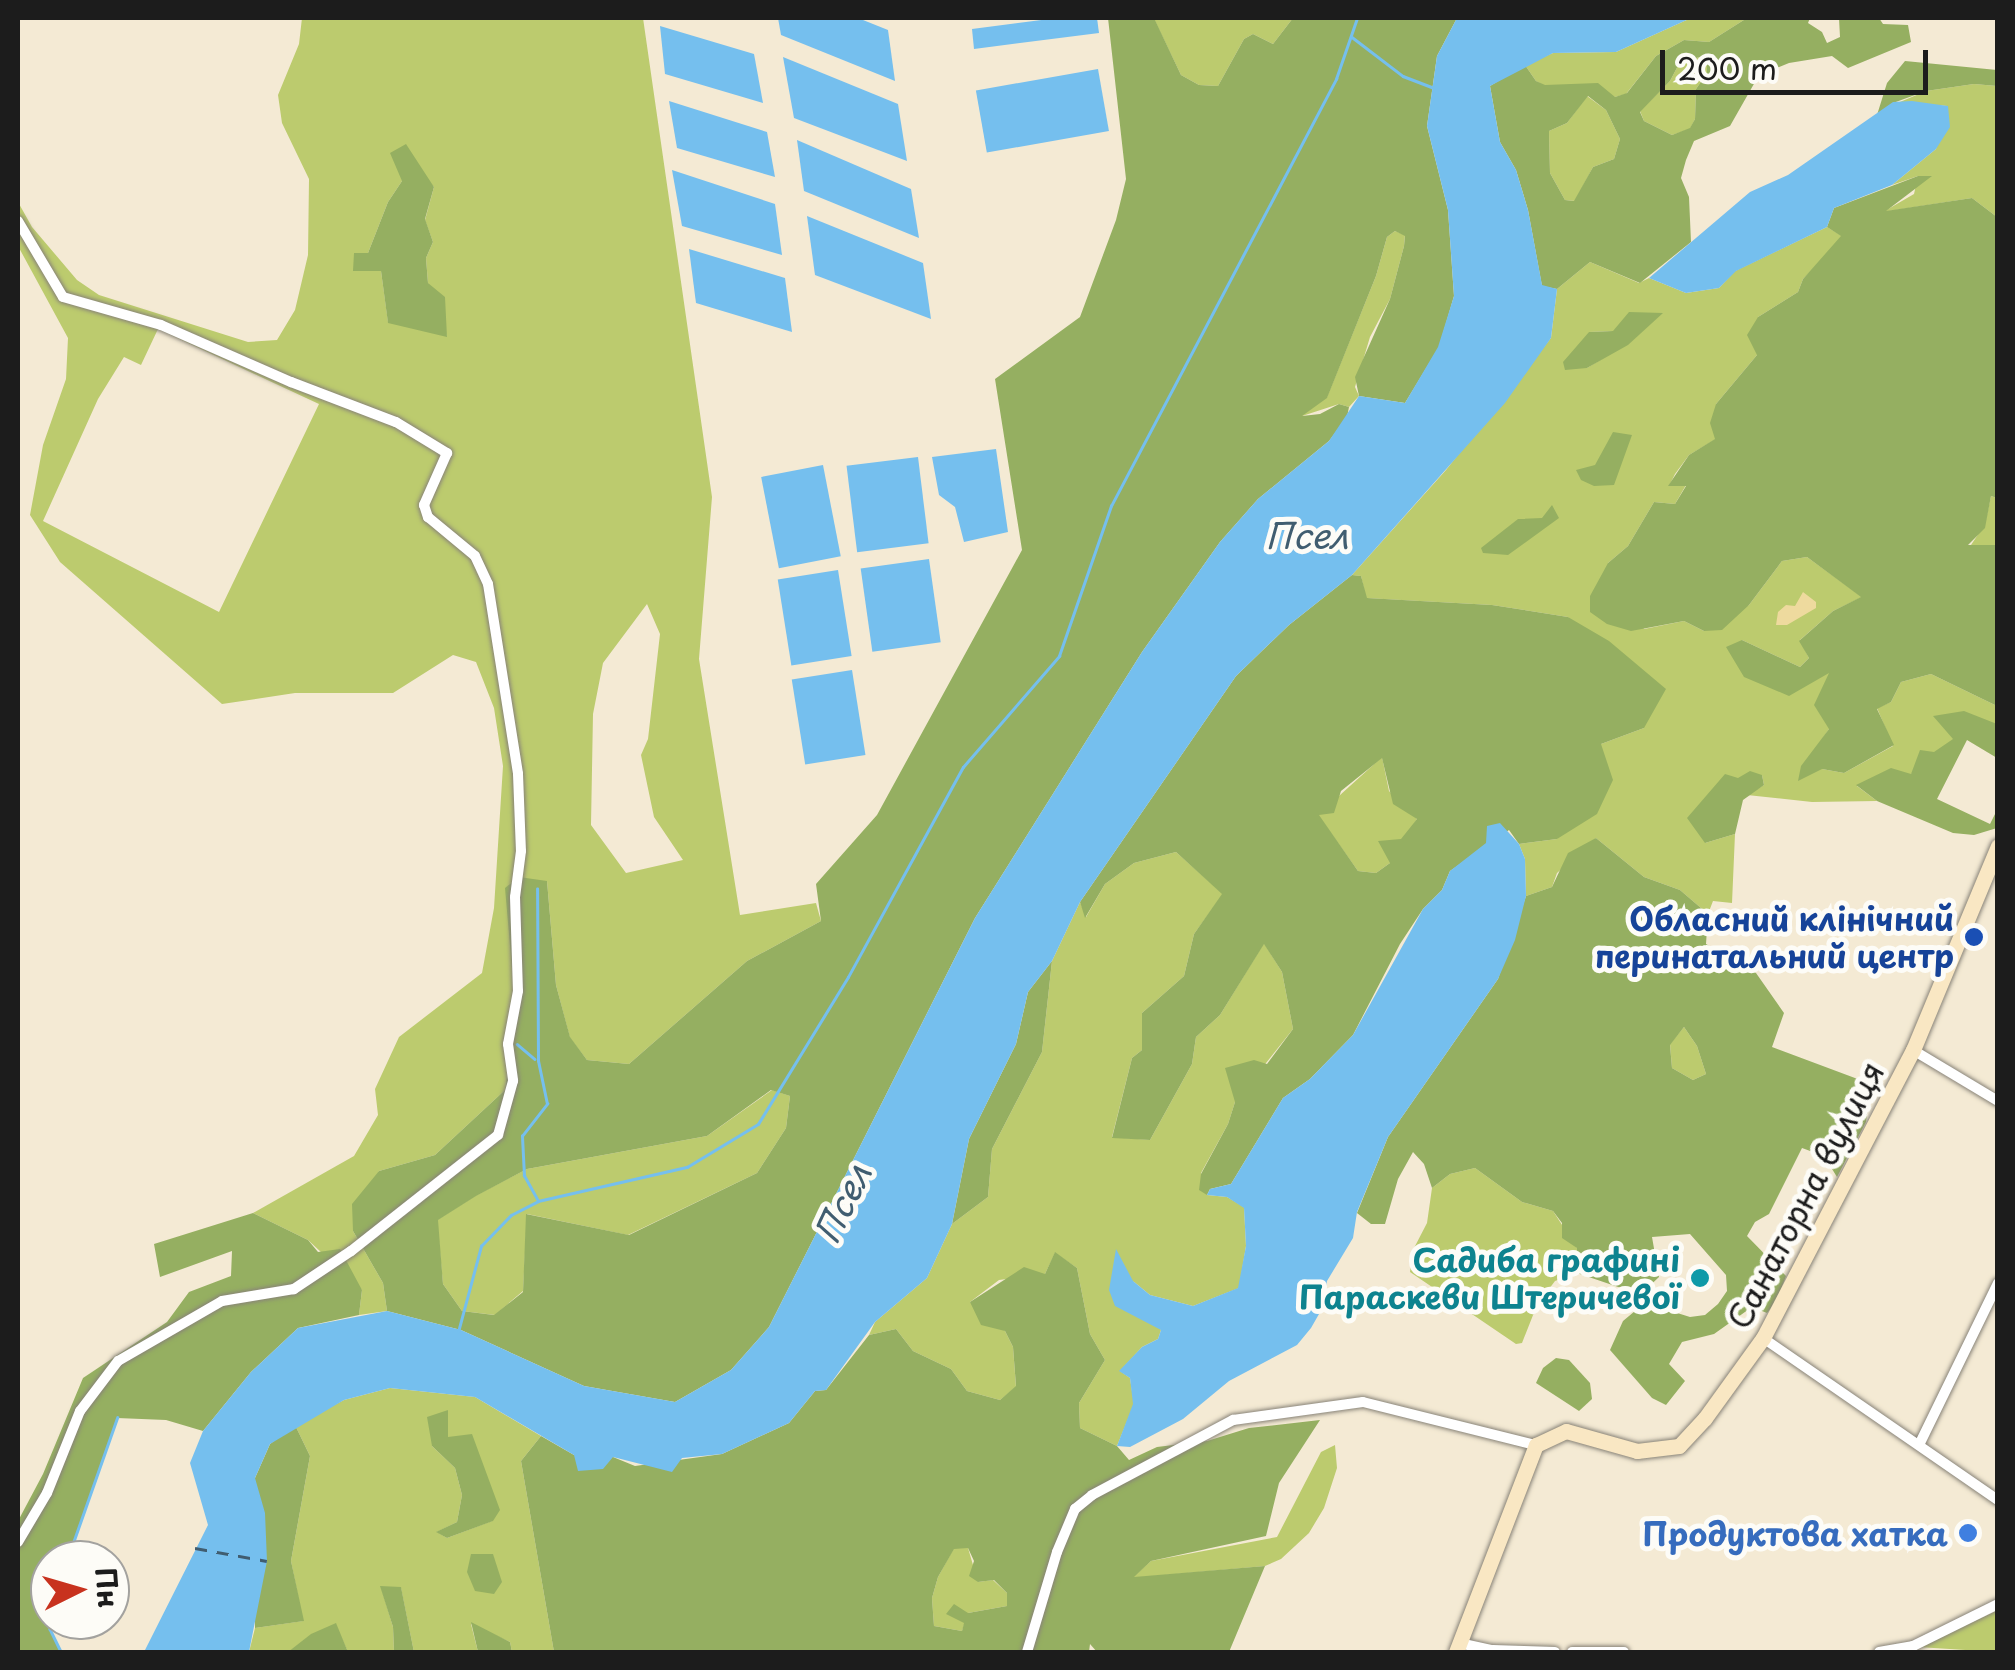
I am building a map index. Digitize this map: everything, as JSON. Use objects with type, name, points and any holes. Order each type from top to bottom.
[{"type":"main road","name":"Санаторна вулиця","points":[[1536,1445],[1548,1436],[1566,1431],[1637,1451],[1662,1452],[1678,1446],[1705,1418],[1763,1338],[1913,1050],[1997,847]]},
{"type":"main road","points":[[1458,1648],[1536,1445]]},
{"type":"street","points":[[18,220],[63,297],[161,324],[396,422],[448,453],[424,506],[428,517],[475,556],[488,584],[518,774],[521,850],[515,898],[518,991],[508,1044],[513,1081],[498,1135],[351,1251],[294,1289],[222,1302],[118,1361],[80,1411],[46,1493],[18,1542]]},
{"type":"street","points":[[1913,1050],[1998,1101]]},
{"type":"street","points":[[1920,1443],[1998,1283]]},
{"type":"street","points":[[1763,1338],[1998,1500]]},
{"type":"street","points":[[1026,1652],[1057,1552],[1076,1509],[1092,1495],[1233,1420],[1363,1402],[1536,1445]]},
{"type":"street","points":[[1879,1652],[1913,1646],[1998,1604]]},
{"type":"street","points":[[1458,1648],[1555,1652]]},
{"type":"street","points":[[1572,1652],[1624,1652]]},
{"type":"green space","points":[[302,18],[643,18],[712,497],[699,659],[740,915],[816,903],[821,921],[747,961],[629,1064],[587,1060],[570,1038],[556,985],[547,881],[515,1003],[505,1090],[435,1155],[379,1171],[353,1231],[383,1283],[387,1311],[359,1315],[362,1290],[308,1240],[253,1213],[354,1156],[378,1115],[375,1089],[399,1037],[482,973],[494,908],[503,766],[494,708],[476,662],[453,655],[393,693],[295,693],[222,704],[60,562],[30,515],[43,445],[66,379],[68,338],[18,246],[18,202],[32,227],[77,280],[99,295],[248,342],[277,340],[295,310],[308,255],[309,179],[282,123],[278,95],[299,44]],"holes":[[[419,170],[434,187],[425,220],[433,242],[426,258],[428,283],[447,336],[388,322],[381,271],[354,271],[354,253],[368,253],[388,202],[402,181]],[[158,329],[319,404],[219,612],[43,521],[98,399],[124,357],[141,365]],[[647,604],[660,634],[648,739],[641,755],[654,817],[683,860],[626,873],[591,825],[593,714],[603,663]]]},
{"type":"green space","points":[[1108,18],[1154,18],[1181,75],[1199,85],[1218,86],[1244,39],[1253,34],[1273,44],[1293,18],[1457,18],[1437,56],[1427,126],[1448,210],[1454,296],[1439,347],[1405,403],[1359,396],[1355,377],[1390,299],[1404,246],[1405,236],[1395,231],[1387,237],[1376,276],[1327,398],[1302,416],[1320,414],[1339,404],[1349,407],[1347,417],[1329,441],[1258,499],[1220,542],[1142,652],[975,918],[769,1327],[731,1370],[675,1402],[584,1386],[461,1330],[387,1311],[383,1283],[353,1231],[352,1204],[379,1171],[435,1155],[505,1090],[515,1003],[505,888],[519,877],[547,881],[556,985],[570,1037],[587,1060],[629,1064],[747,961],[821,921],[816,884],[877,815],[1022,550],[995,379],[1080,317],[1116,220],[1126,179]],"holes":[[[771,1090],[790,1096],[786,1128],[757,1173],[629,1235],[526,1214],[523,1292],[494,1315],[462,1311],[443,1284],[438,1220],[476,1196],[527,1169],[707,1136]]]},
{"type":"green space","points":[[1293,18],[1273,44],[1253,34],[1244,39],[1218,86],[1199,85],[1181,75],[1154,19]]},
{"type":"green space","points":[[1691,18],[1747,18],[1709,42],[1684,40],[1656,56],[1626,94],[1615,97],[1545,86],[1536,81],[1525,65],[1553,53],[1616,52]]},
{"type":"green space","points":[[1747,18],[1810,18],[1808,23],[1822,32],[1827,43],[1840,37],[1839,18],[1879,18],[1883,24],[1908,25],[1911,42],[1848,68],[1832,56],[1789,63],[1759,75],[1730,126],[1694,141],[1686,160],[1681,178],[1689,197],[1691,242],[1640,283],[1590,262],[1557,289],[1542,286],[1528,210],[1516,170],[1500,142],[1490,86],[1525,65],[1536,81],[1545,85],[1598,83],[1615,97],[1627,93],[1656,56],[1684,40],[1709,42]],"holes":[[[1700,57],[1707,61],[1707,73],[1696,89],[1695,119],[1690,128],[1672,135],[1644,121],[1640,112],[1670,81],[1680,62]],[[1588,96],[1606,110],[1620,139],[1614,159],[1593,167],[1574,201],[1565,200],[1550,173],[1549,131],[1567,123]]]},
{"type":"green space","points":[[1700,57],[1707,61],[1707,73],[1696,89],[1695,119],[1690,129],[1672,135],[1644,121],[1640,111],[1670,81],[1680,62]]},
{"type":"green space","points":[[1905,61],[1997,70],[1997,86],[1974,84],[1926,91],[1893,103],[1877,115],[1887,83]]},
{"type":"green space","points":[[1974,84],[1997,86],[1997,217],[1972,198],[1883,212],[1914,194],[1918,176],[1892,185],[1936,149],[1947,106],[1900,102],[1926,91]]},
{"type":"green space","points":[[1587,96],[1606,110],[1620,139],[1614,159],[1593,167],[1575,201],[1565,200],[1550,173],[1549,131],[1567,123]]},
{"type":"green space","points":[[406,144],[434,187],[425,219],[433,242],[426,258],[428,283],[445,297],[447,337],[388,323],[381,271],[353,271],[354,253],[368,253],[388,202],[402,181],[390,153]]},
{"type":"green space","points":[[1918,176],[1932,176],[1886,211],[1972,198],[1997,217],[1997,498],[1991,496],[1985,528],[1968,545],[1997,545],[1997,706],[1931,674],[1901,682],[1891,702],[1877,709],[1894,745],[1844,773],[1822,769],[1798,781],[1801,766],[1829,729],[1814,705],[1829,673],[1789,696],[1744,677],[1726,647],[1742,640],[1800,667],[1809,658],[1799,641],[1833,611],[1861,597],[1807,557],[1782,561],[1749,605],[1722,630],[1704,631],[1684,621],[1631,631],[1607,624],[1590,612],[1590,596],[1608,563],[1628,546],[1654,502],[1675,504],[1686,486],[1668,486],[1689,455],[1715,439],[1710,423],[1716,404],[1757,355],[1747,335],[1758,317],[1798,292],[1803,279],[1841,236],[1827,227],[1834,208]]},
{"type":"green space","points":[[1827,227],[1842,236],[1803,279],[1798,292],[1758,317],[1757,355],[1716,404],[1716,439],[1689,455],[1675,474],[1669,486],[1686,485],[1675,504],[1654,502],[1628,546],[1608,563],[1644,629],[1684,621],[1704,631],[1749,605],[1782,561],[1807,557],[1862,597],[1833,611],[1800,640],[1809,658],[1800,667],[1742,640],[1744,677],[1830,671],[1829,729],[1817,747],[1822,769],[1844,773],[1893,746],[1877,708],[1891,702],[1901,682],[1931,674],[1997,706],[1997,724],[1934,716],[1954,739],[1911,774],[1857,786],[1877,801],[1812,802],[1747,795],[1764,785],[1762,775],[1705,843],[1735,834],[1732,903],[1713,901],[1708,914],[1680,890],[1644,877],[1596,838],[1557,873],[1552,887],[1526,896],[1525,859],[1519,844],[1557,839],[1601,744],[1644,728],[1568,617],[1492,605],[1366,598],[1361,576],[1352,575],[1446,470],[1551,338],[1557,289],[1590,262],[1639,283],[1649,278],[1686,293],[1719,288],[1735,271]],"holes":[[[1614,331],[1605,357],[1587,368],[1589,332]]]},
{"type":"green space","points":[[1395,231],[1405,235],[1404,246],[1390,299],[1370,337],[1355,387],[1359,396],[1349,407],[1339,404],[1299,417],[1327,397],[1376,276],[1387,237]]},
{"type":"green space","points":[[1629,312],[1663,313],[1628,345],[1587,368],[1565,370],[1563,362],[1589,332],[1613,331]]},
{"type":"green space","points":[[1613,432],[1632,435],[1614,485],[1594,486],[1581,480],[1576,470],[1595,465]]},
{"type":"green space","points":[[1991,496],[1997,498],[1997,545],[1969,548],[1985,524]]},
{"type":"green space","points":[[1552,505],[1559,518],[1508,555],[1483,553],[1481,548],[1518,519],[1542,518]]},
{"type":"green space","points":[[1352,575],[1361,576],[1367,598],[1492,605],[1568,617],[1609,641],[1666,689],[1644,728],[1601,744],[1613,780],[1597,814],[1557,839],[1519,844],[1509,830],[1450,871],[1442,890],[1423,909],[1400,944],[1353,1035],[1310,1079],[1283,1098],[1231,1184],[1210,1189],[1207,1195],[1199,1190],[1201,1174],[1228,1124],[1235,1102],[1225,1068],[1254,1060],[1267,1064],[1293,1029],[1282,972],[1264,944],[1220,1015],[1196,1037],[1192,1064],[1150,1140],[1112,1138],[1132,1058],[1142,1050],[1142,1013],[1184,976],[1194,934],[1222,894],[1176,852],[1134,863],[1105,884],[1085,918],[1080,902],[1236,676],[1289,625]],"holes":[[[1382,758],[1393,804],[1417,819],[1401,839],[1378,841],[1390,863],[1376,873],[1358,871],[1319,815],[1334,813],[1341,791]]]},
{"type":"green space","points":[[1964,711],[1997,724],[1997,758],[1967,740],[1937,799],[1990,824],[1997,810],[1997,828],[1974,835],[1953,833],[1877,801],[1856,785],[1891,768],[1911,774],[1920,750],[1934,752],[1953,739],[1933,716]]},
{"type":"green space","points":[[1382,757],[1389,791],[1417,819],[1390,863],[1376,873],[1358,871],[1318,815]]},
{"type":"green space","points":[[1750,771],[1762,775],[1764,785],[1743,800],[1735,834],[1705,843],[1687,818],[1725,774],[1738,778]]},
{"type":"green space","points":[[1596,838],[1644,877],[1680,890],[1708,914],[1706,944],[1756,973],[1784,1013],[1772,1047],[1871,1084],[1866,1122],[1837,1177],[1824,1156],[1802,1148],[1769,1214],[1755,1222],[1747,1236],[1786,1276],[1777,1300],[1767,1313],[1752,1307],[1714,1334],[1682,1342],[1669,1364],[1685,1381],[1666,1405],[1652,1398],[1610,1350],[1623,1321],[1635,1311],[1658,1307],[1690,1317],[1705,1315],[1727,1291],[1726,1275],[1690,1234],[1652,1237],[1659,1277],[1642,1293],[1630,1291],[1577,1273],[1577,1248],[1562,1238],[1562,1223],[1553,1211],[1522,1202],[1475,1168],[1450,1174],[1432,1188],[1424,1164],[1413,1152],[1398,1179],[1385,1224],[1371,1224],[1357,1213],[1388,1137],[1498,979],[1526,896],[1552,887],[1568,853]],"holes":[[[1684,1027],[1697,1046],[1706,1074],[1693,1080],[1672,1068],[1670,1045]]]},
{"type":"green space","points":[[1176,852],[1223,894],[1194,934],[1184,976],[1142,1013],[1142,1050],[1132,1058],[1112,1137],[1150,1140],[1192,1064],[1196,1037],[1220,1015],[1264,943],[1282,972],[1293,1029],[1235,1102],[1228,1124],[1201,1173],[1207,1195],[1227,1197],[1244,1207],[1246,1246],[1239,1288],[1193,1306],[1150,1295],[1133,1281],[1161,1330],[1158,1339],[1142,1347],[1120,1371],[1130,1378],[1134,1404],[1117,1446],[1080,1428],[1079,1403],[1105,1360],[1090,1334],[1077,1268],[1055,1253],[1045,1274],[999,1280],[970,1302],[1005,1331],[1013,1347],[1016,1387],[1000,1400],[967,1391],[951,1369],[913,1351],[896,1329],[869,1335],[875,1322],[927,1278],[952,1224],[988,1197],[992,1149],[1042,1052],[1052,961],[1080,902],[1086,917],[1105,884],[1134,863]]},
{"type":"green space","points":[[1052,961],[1042,1052],[992,1149],[988,1197],[952,1224],[969,1139],[1016,1044],[1028,992]]},
{"type":"green space","points":[[1684,1027],[1697,1046],[1706,1074],[1693,1080],[1672,1068],[1670,1044]]},
{"type":"green space","points":[[772,1090],[790,1096],[786,1128],[757,1173],[628,1235],[527,1214],[523,1291],[495,1315],[462,1311],[443,1284],[437,1220],[475,1196],[527,1169],[707,1136]]},
{"type":"green space","points":[[1475,1168],[1522,1202],[1553,1211],[1577,1248],[1577,1273],[1555,1281],[1537,1305],[1522,1343],[1516,1344],[1410,1272],[1413,1250],[1427,1223],[1432,1188],[1450,1174]]},
{"type":"green space","points":[[253,1213],[308,1240],[318,1252],[340,1249],[362,1290],[359,1315],[298,1328],[251,1372],[203,1431],[166,1420],[117,1418],[74,1540],[30,1540],[30,1640],[55,1640],[61,1652],[18,1652],[18,1521],[43,1474],[83,1378],[167,1322],[189,1292],[231,1276],[232,1251],[160,1277],[154,1244]]},
{"type":"green space","points":[[1055,1252],[1077,1268],[1090,1334],[1105,1360],[1079,1403],[1080,1428],[1117,1446],[1129,1460],[1157,1447],[1207,1441],[1249,1428],[1320,1420],[1279,1483],[1266,1536],[1151,1561],[1134,1577],[1265,1566],[1229,1652],[1097,1652],[1090,1644],[1089,1652],[554,1652],[521,1461],[541,1436],[574,1455],[613,1457],[635,1466],[722,1454],[789,1423],[815,1391],[826,1390],[869,1335],[896,1329],[913,1351],[951,1369],[967,1391],[1000,1400],[1016,1386],[1013,1347],[1005,1331],[981,1325],[970,1302],[1024,1267],[1045,1274]],"holes":[[[968,1548],[974,1561],[969,1576],[978,1582],[994,1580],[1007,1593],[1007,1606],[968,1613],[954,1604],[946,1614],[964,1623],[962,1631],[934,1626],[932,1598],[938,1577],[954,1549]]]},
{"type":"green space","points":[[1556,1358],[1569,1360],[1590,1383],[1592,1399],[1579,1411],[1536,1383],[1543,1368]]},
{"type":"green space","points":[[390,1388],[475,1397],[541,1436],[521,1461],[554,1652],[512,1652],[510,1642],[471,1624],[478,1652],[414,1652],[401,1588],[381,1587],[393,1627],[394,1652],[348,1652],[335,1624],[288,1652],[249,1652],[255,1628],[303,1621],[291,1561],[310,1456],[295,1425],[344,1400]],"holes":[[[448,1410],[448,1437],[492,1521],[447,1538],[437,1532],[457,1522],[462,1495],[455,1468],[432,1446]]]},
{"type":"green space","points":[[448,1410],[448,1437],[472,1434],[500,1510],[493,1521],[447,1538],[436,1532],[457,1522],[462,1495],[455,1468],[432,1446],[427,1417]]},
{"type":"green space","points":[[295,1425],[310,1456],[291,1561],[304,1621],[255,1628],[255,1478],[270,1444]]},
{"type":"green space","points":[[1335,1445],[1337,1468],[1324,1508],[1309,1533],[1281,1559],[1265,1566],[1132,1578],[1151,1561],[1277,1537],[1321,1452]]},
{"type":"green space","points":[[954,1548],[968,1548],[978,1582],[993,1580],[1007,1593],[1007,1606],[968,1613],[962,1631],[934,1626],[932,1598]]},
{"type":"green space","points":[[471,1554],[493,1554],[502,1582],[494,1594],[475,1591],[467,1572]]},
{"type":"green space","points":[[380,1586],[401,1587],[414,1652],[394,1652],[393,1627]]},
{"type":"green space","points":[[1997,1609],[1997,1652],[1918,1647],[1994,1612]]},
{"type":"green space","points":[[471,1622],[510,1642],[512,1652],[478,1652]]},
{"type":"green space","points":[[336,1623],[348,1652],[288,1652],[311,1634]]},
{"type":"sand","points":[[1803,592],[1816,602],[1816,608],[1787,625],[1776,625],[1778,612],[1786,605],[1795,606]]},
{"type":"water","points":[[778,18],[858,18],[888,30],[895,81],[781,35]]},
{"type":"water","points":[[1057,18],[1097,18],[1099,33],[974,49],[972,29]]},
{"type":"water","name":"Псел","points":[[1457,18],[1691,18],[1616,52],[1553,53],[1490,86],[1500,142],[1516,170],[1528,210],[1542,285],[1557,289],[1551,338],[1505,403],[1352,575],[1289,625],[1236,676],[1080,902],[1052,961],[1028,992],[1016,1044],[969,1139],[952,1224],[927,1278],[875,1322],[826,1390],[815,1391],[789,1423],[722,1454],[682,1458],[672,1472],[613,1457],[603,1469],[578,1471],[574,1455],[475,1397],[390,1388],[344,1400],[270,1444],[255,1478],[265,1513],[267,1561],[249,1652],[144,1652],[208,1525],[190,1463],[203,1431],[251,1372],[298,1328],[387,1311],[461,1330],[584,1386],[675,1402],[731,1370],[769,1327],[975,918],[1142,652],[1220,542],[1258,499],[1329,441],[1359,396],[1405,403],[1438,347],[1454,296],[1448,210],[1427,126],[1437,56]]},
{"type":"water","points":[[660,26],[754,54],[763,103],[665,74]]},
{"type":"water","points":[[783,57],[898,104],[907,161],[794,118]]},
{"type":"water","points":[[1098,69],[1109,131],[987,153],[976,91]]},
{"type":"water","points":[[669,101],[767,132],[775,177],[677,148]]},
{"type":"water","points":[[1893,102],[1948,106],[1950,127],[1936,149],[1892,185],[1834,208],[1827,227],[1736,271],[1719,288],[1686,293],[1649,278],[1750,192],[1788,175]]},
{"type":"water","points":[[797,140],[911,189],[919,238],[804,191]]},
{"type":"water","points":[[672,170],[775,204],[782,255],[682,226]]},
{"type":"water","points":[[807,216],[923,263],[931,319],[815,275]]},
{"type":"water","points":[[689,249],[785,278],[792,332],[696,303]]},
{"type":"water","points":[[996,449],[1008,532],[964,542],[955,507],[939,495],[932,457]]},
{"type":"water","points":[[918,457],[929,543],[857,552],[847,466]]},
{"type":"water","points":[[823,465],[841,556],[779,568],[761,477]]},
{"type":"water","points":[[929,559],[941,642],[872,652],[861,569]]},
{"type":"water","points":[[838,570],[852,656],[791,665],[778,580]]},
{"type":"water","points":[[852,670],[865,755],[805,764],[792,680]]},
{"type":"water","points":[[1500,823],[1519,844],[1525,859],[1526,896],[1515,940],[1498,979],[1388,1137],[1357,1212],[1353,1238],[1327,1281],[1323,1307],[1311,1328],[1297,1345],[1229,1381],[1183,1419],[1130,1447],[1117,1446],[1133,1404],[1130,1378],[1119,1371],[1142,1347],[1158,1339],[1161,1330],[1115,1306],[1109,1290],[1116,1249],[1133,1281],[1150,1295],[1193,1306],[1238,1288],[1246,1246],[1244,1208],[1227,1197],[1207,1195],[1210,1189],[1231,1184],[1283,1098],[1310,1079],[1353,1035],[1423,909],[1442,890],[1450,871],[1486,843],[1487,826]]},
{"type":"waterway","points":[[538,1201],[687,1167],[758,1124],[848,977],[963,767],[1059,656],[1111,506],[1336,79],[1357,18]]},
{"type":"waterway","points":[[1352,37],[1403,76],[1434,88]]},
{"type":"waterway","points":[[458,1332],[481,1246],[511,1215],[538,1201],[524,1176],[522,1136],[547,1104],[538,1061],[537,889]]},
{"type":"waterway","points":[[517,1044],[535,1059]]},
{"type":"waterway","points":[[74,1540],[117,1418]]},
{"type":"waterway","points":[[55,1640],[61,1652]]},
{"type":"ferry route","points":[[195,1548],[267,1561]]},
{"type":"place","name":"Обласний клінічний перинатальний центр","points":[[1974,937]]},
{"type":"place","name":"Садиба графині Параскеви Штеричевої","points":[[1700,1278]]},
{"type":"place","name":"Продуктова хатка","points":[[1968,1533]]}]
